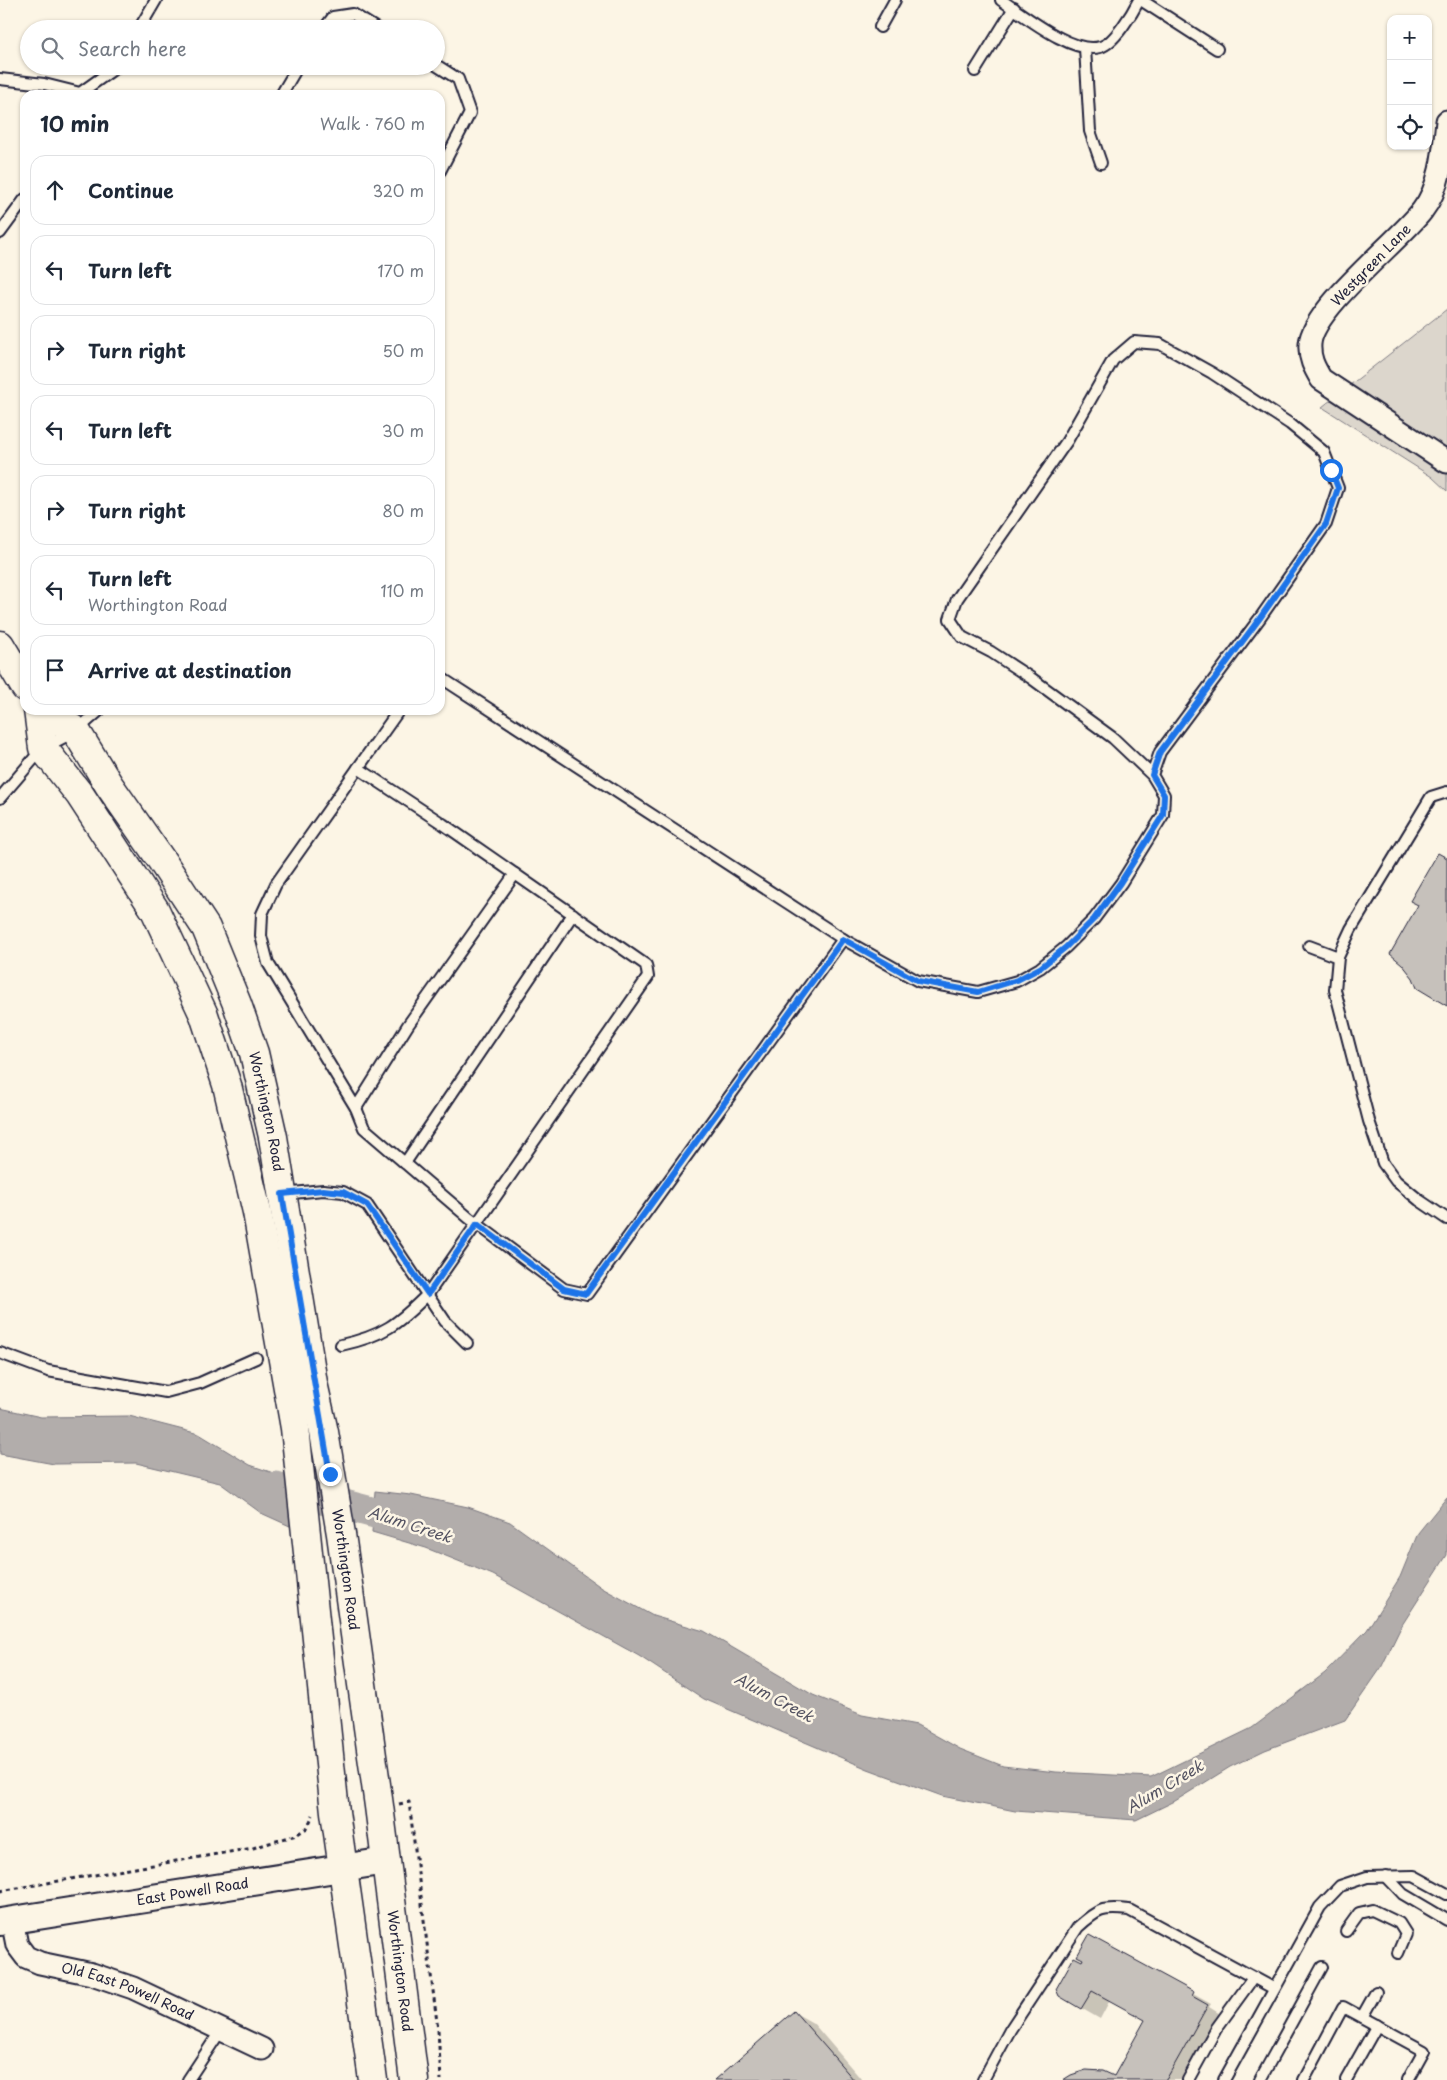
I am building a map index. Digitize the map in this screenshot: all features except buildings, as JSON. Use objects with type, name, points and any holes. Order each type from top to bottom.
[{"type":"main road","points":[[0,646],[20,679]]},
{"type":"main road","points":[[39,715],[43,748],[80,795],[155,910],[204,1014],[227,1085],[255,1203],[296,1428],[342,1868],[373,2080]]},
{"type":"main road","name":"Worthington Road","points":[[50,715],[76,731],[109,785],[206,928],[237,1004],[254,1053],[266,1102],[313,1383],[324,1432],[349,1582],[414,2080]]},
{"type":"street","name":"Westgreen Lane","points":[[1447,121],[1440,175],[1423,211],[1337,298],[1316,327],[1310,342],[1311,360],[1322,379],[1447,462]]},
{"type":"street","points":[[255,1203],[282,1194]]},
{"type":"street","name":"East Powell Road","points":[[6,1921],[386,1860]]},
{"type":"street","name":"Old East Powell Road","points":[[6,1921],[17,1945],[26,1957],[40,1963],[92,1974],[133,1988],[262,2049]]},
{"type":"lane","points":[[144,20],[156,0]]},
{"type":"lane","points":[[880,27],[895,0]]},
{"type":"lane","points":[[1001,0],[1065,42],[1085,48],[1101,47],[1109,42],[1123,26],[1140,0],[1217,50]]},
{"type":"lane","points":[[975,71],[1014,8]]},
{"type":"lane","points":[[331,20],[333,17],[353,14],[363,20]]},
{"type":"lane","points":[[1085,48],[1090,131],[1101,163]]},
{"type":"lane","points":[[445,71],[458,79],[470,114],[445,162]]},
{"type":"lane","points":[[87,89],[106,75]]},
{"type":"lane","points":[[284,90],[293,75]]},
{"type":"lane","points":[[0,80],[44,84],[58,90]]},
{"type":"lane","points":[[0,233],[20,206]]},
{"type":"lane","points":[[445,680],[843,939],[918,981],[978,992],[1017,980],[1040,968],[1066,947],[1094,919],[1120,883],[1163,815],[1164,795],[1152,775],[1113,738],[991,652],[962,637],[950,620],[957,599],[1067,441],[1113,360],[1134,342],[1160,344],[1212,373],[1290,424],[1324,452],[1338,488],[1326,524],[1260,618],[1160,752],[1152,775]]},
{"type":"lane","points":[[0,798],[43,748],[76,731],[94,715]]},
{"type":"lane","points":[[395,715],[276,884],[262,914],[261,936],[268,963],[356,1108],[364,1128],[477,1224],[564,1289],[586,1294],[843,939]]},
{"type":"lane","points":[[341,1345],[367,1339],[389,1329],[404,1318],[428,1294],[648,977],[646,965],[358,768]]},
{"type":"lane","points":[[1447,792],[1431,797],[1351,929],[1338,957],[1335,990],[1369,1121],[1383,1163],[1396,1181],[1447,1219]]},
{"type":"lane","points":[[356,1108],[408,1025],[515,874]]},
{"type":"lane","points":[[405,1163],[574,914]]},
{"type":"lane","points":[[1309,946],[1338,957]]},
{"type":"lane","points":[[282,1194],[323,1190],[343,1192],[367,1205],[445,1321],[467,1343]]},
{"type":"lane","points":[[0,1353],[48,1371],[166,1392],[200,1382],[256,1358]]},
{"type":"lane","points":[[1386,1876],[1403,1894],[1447,1920]]},
{"type":"lane","points":[[1224,2080],[1273,1988],[1320,1907],[1340,1886],[1367,1877],[1414,1876],[1447,1894]]},
{"type":"lane","points":[[983,2080],[1010,2030],[1078,1927],[1093,1913],[1109,1908],[1129,1910],[1273,1988]]},
{"type":"lane","points":[[1346,1931],[1359,1913],[1372,1910],[1399,1923],[1406,1934],[1398,1953]]},
{"type":"lane","points":[[1260,2080],[1322,1967]]},
{"type":"lane","points":[[1188,2080],[1216,2030],[1253,1978]]},
{"type":"lane","points":[[1362,2017],[1376,1992]]},
{"type":"lane","points":[[1304,2080],[1343,2007],[1424,2051],[1408,2080]]},
{"type":"lane","points":[[1346,2080],[1376,2025]]},
{"type":"lane","points":[[188,2080],[221,2030]]},
{"type":"shaded area","points":[[1447,309],[1447,491],[1432,477],[1322,407]]},
{"type":"water","points":[[0,1408],[41,1417],[129,1416],[199,1434],[250,1465],[285,1477],[292,1527],[261,1513],[220,1483],[136,1463],[54,1464],[0,1454]]},
{"type":"water","points":[[375,1491],[411,1495],[468,1507],[510,1522],[602,1588],[653,1616],[704,1631],[813,1695],[862,1715],[917,1725],[960,1749],[1003,1766],[1056,1772],[1151,1777],[1252,1728],[1325,1673],[1367,1630],[1400,1577],[1418,1533],[1447,1497],[1447,1555],[1402,1625],[1381,1668],[1345,1720],[1265,1750],[1230,1767],[1175,1801],[1136,1820],[1015,1811],[942,1796],[868,1769],[704,1699],[639,1656],[493,1575],[426,1548],[372,1532]]},
{"type":"waterway","name":"Alum Creek","points":[[276,1487],[413,1525]]},
{"type":"route","points":[[330,1474],[282,1194],[323,1190],[343,1192],[367,1205],[428,1294],[477,1224],[564,1289],[586,1294],[843,939],[918,981],[978,992],[1017,980],[1040,968],[1066,947],[1094,919],[1120,883],[1163,815],[1164,795],[1152,775],[1160,752],[1260,618],[1326,524],[1338,488],[1331,470]]}]
